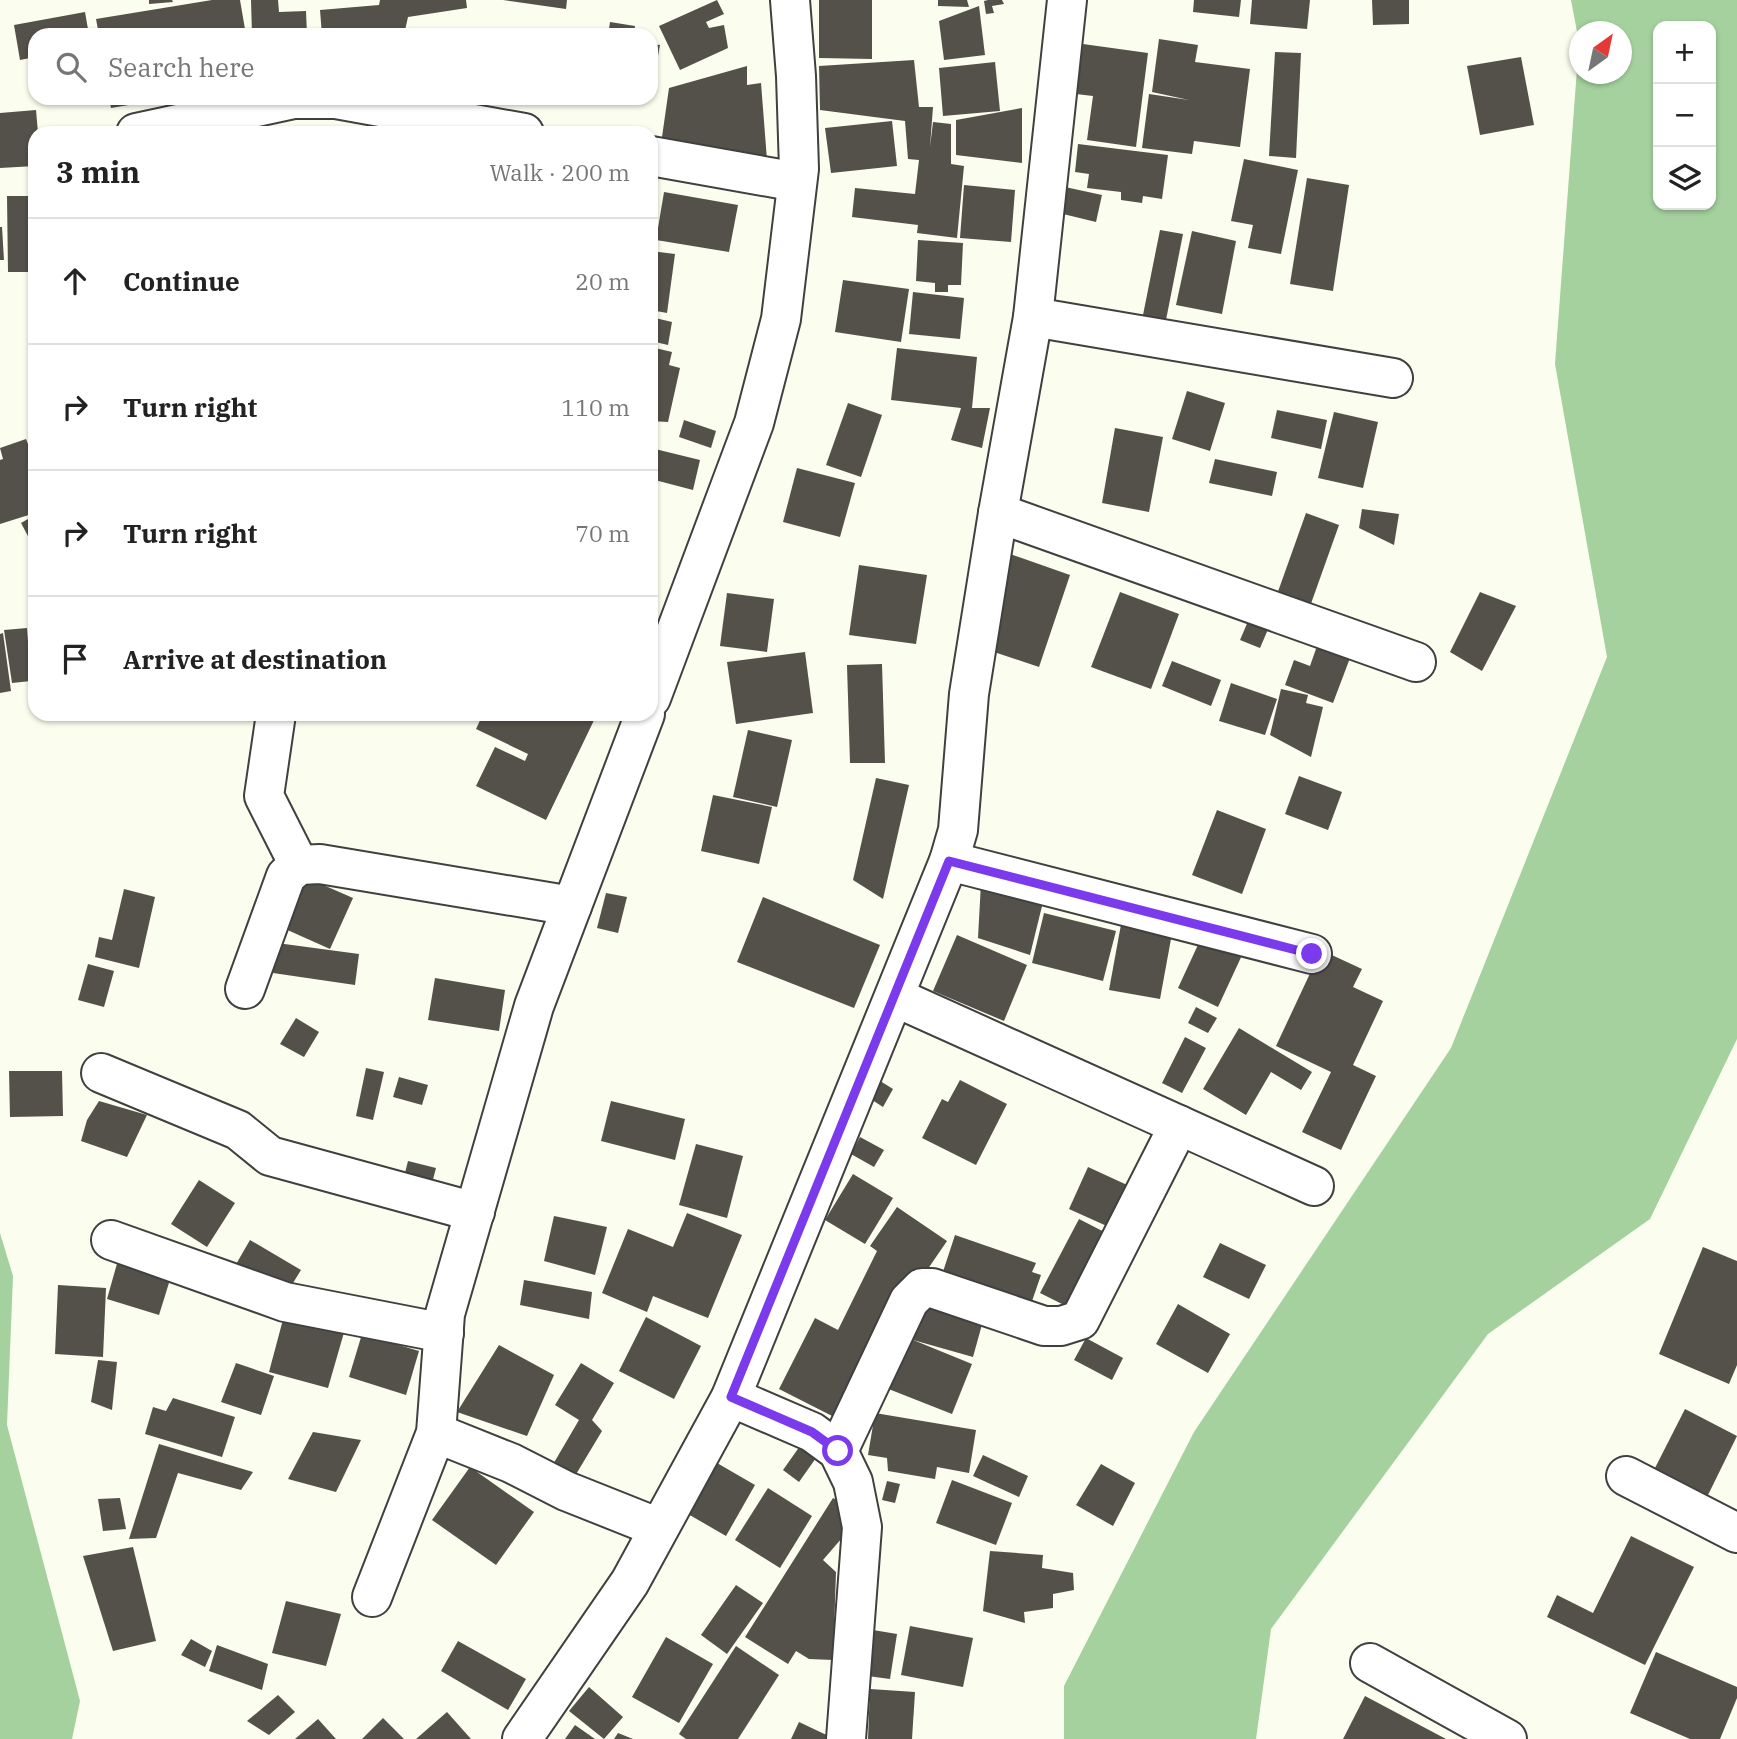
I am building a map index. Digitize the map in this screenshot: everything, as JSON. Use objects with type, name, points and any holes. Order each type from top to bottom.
[{"type":"street","points":[[658,679],[754,423],[781,318],[799,169],[790,0]]},
{"type":"street","points":[[522,1739],[630,1582],[731,1397],[949,861],[958,830],[969,694],[1033,317],[1067,0]]},
{"type":"street","points":[[169,126],[266,105]]},
{"type":"street","points":[[370,105],[486,126]]},
{"type":"street","points":[[658,157],[797,182]]},
{"type":"street","points":[[1033,317],[1393,378]]},
{"type":"street","points":[[998,513],[1416,662]]},
{"type":"street","points":[[275,721],[264,796],[299,864]]},
{"type":"street","points":[[372,1597],[436,1433],[445,1314],[534,1006],[642,721]]},
{"type":"street","points":[[949,861],[1312,954]]},
{"type":"street","points":[[245,989],[286,876],[299,864],[320,864],[572,906]]},
{"type":"street","points":[[895,997],[1314,1186]]},
{"type":"street","points":[[101,1073],[238,1130],[270,1156],[475,1212]]},
{"type":"street","points":[[838,1451],[909,1301],[922,1288],[932,1288],[1044,1326],[1061,1326],[1080,1320],[1180,1125]]},
{"type":"street","points":[[111,1240],[285,1302],[444,1332]]},
{"type":"street","points":[[731,1397],[812,1432],[838,1451],[853,1482],[862,1527],[846,1739]]},
{"type":"street","points":[[436,1433],[510,1463],[566,1491],[659,1528]]},
{"type":"street","points":[[1626,1476],[1737,1534]]},
{"type":"street","points":[[1370,1663],[1493,1736]]},
{"type":"green space","points":[[1571,0],[1737,0],[1737,1039],[1650,1219],[1488,1334],[1271,1629],[1256,1739],[1064,1739],[1064,1686],[1194,1432],[1451,1048],[1607,657],[1555,364],[1576,84],[1632,84],[1632,21],[1575,21]]},
{"type":"green space","points":[[0,1233],[13,1276],[7,1425],[80,1701],[72,1739],[0,1739]]},
{"type":"building","points":[[149,0],[172,0],[173,2],[149,4]]},
{"type":"building","points":[[212,0],[240,0],[245,28],[98,28],[96,19]]},
{"type":"building","points":[[251,0],[278,0],[279,12],[306,11],[307,28],[252,28]]},
{"type":"building","points":[[380,0],[466,0],[467,8],[408,17],[406,28],[321,28],[320,10],[379,5]]},
{"type":"building","points":[[503,0],[567,0],[566,9]]},
{"type":"building","points":[[717,0],[724,14],[706,22],[709,28],[724,25],[728,48],[680,70],[659,26]]},
{"type":"building","points":[[819,0],[872,0],[872,59],[819,58]]},
{"type":"building","points":[[938,0],[967,0],[969,7],[938,6]]},
{"type":"building","points":[[1002,0],[1004,4],[992,6],[994,13],[986,14],[984,1]]},
{"type":"building","points":[[1194,0],[1241,0],[1239,17],[1193,12]]},
{"type":"building","points":[[1252,0],[1310,0],[1307,29],[1250,24]]},
{"type":"building","points":[[1372,0],[1409,0],[1409,24],[1373,25]]},
{"type":"building","points":[[979,6],[985,55],[944,60],[939,21]]},
{"type":"building","points":[[85,12],[88,28],[28,28],[28,58],[20,60],[14,25]]},
{"type":"building","points":[[610,22],[635,26],[635,28],[609,28]]},
{"type":"building","points":[[1159,39],[1198,45],[1195,62],[1250,69],[1240,147],[1194,141],[1192,154],[1142,148],[1149,94],[1189,100],[1152,92]]},
{"type":"building","points":[[1083,44],[1148,53],[1136,147],[1087,140],[1093,96],[1076,94]]},
{"type":"building","points":[[1275,52],[1301,53],[1296,158],[1269,156]]},
{"type":"building","points":[[1521,57],[1534,125],[1480,135],[1467,66]]},
{"type":"building","points":[[914,60],[919,107],[933,107],[930,147],[933,122],[951,124],[951,164],[964,166],[957,238],[917,233],[918,225],[852,217],[855,188],[915,194],[919,160],[908,159],[905,121],[820,110],[819,66]]},
{"type":"building","points":[[995,62],[1000,111],[943,116],[939,68]]},
{"type":"building","points":[[747,66],[747,85],[761,83],[767,160],[659,158],[669,88]]},
{"type":"building","points":[[1022,108],[1022,163],[956,155],[956,120]]},
{"type":"building","points":[[36,110],[37,126],[28,126],[28,166],[0,168],[0,113]]},
{"type":"building","points":[[892,121],[897,166],[831,173],[825,128]]},
{"type":"building","points":[[1078,144],[1168,155],[1162,199],[1143,196],[1142,203],[1121,200],[1121,192],[1087,188],[1089,174],[1075,172]]},
{"type":"building","points":[[1244,159],[1298,170],[1281,254],[1248,248],[1253,225],[1231,221]]},
{"type":"building","points":[[1307,178],[1349,185],[1333,291],[1290,284]]},
{"type":"building","points":[[964,185],[1015,190],[1011,242],[960,238]]},
{"type":"building","points":[[1065,187],[1102,195],[1096,222],[1059,213]]},
{"type":"building","points":[[664,192],[738,205],[729,252],[658,240]]},
{"type":"building","points":[[7,196],[28,196],[28,272],[8,272]]},
{"type":"building","points":[[2,227],[4,260],[0,260]]},
{"type":"building","points":[[1160,230],[1183,234],[1164,330],[1142,320]]},
{"type":"building","points":[[1192,231],[1236,241],[1222,314],[1176,305]]},
{"type":"building","points":[[918,240],[963,243],[961,285],[948,285],[948,292],[935,292],[935,283],[916,281]]},
{"type":"building","points":[[658,252],[675,254],[667,313],[658,311]]},
{"type":"building","points":[[843,280],[909,289],[901,342],[835,332]]},
{"type":"building","points":[[913,292],[964,298],[960,339],[909,334]]},
{"type":"building","points":[[658,319],[672,322],[668,345],[658,343]]},
{"type":"building","points":[[897,348],[977,357],[972,408],[990,408],[982,448],[951,440],[961,408],[891,400]]},
{"type":"building","points":[[658,349],[672,352],[669,365],[680,368],[668,422],[658,421]]},
{"type":"building","points":[[1187,391],[1225,403],[1210,451],[1172,439]]},
{"type":"building","points":[[848,403],[882,415],[861,477],[826,465]]},
{"type":"building","points":[[1277,410],[1327,420],[1321,449],[1271,438]]},
{"type":"building","points":[[1334,412],[1378,422],[1363,488],[1318,478]]},
{"type":"building","points":[[684,420],[716,431],[711,448],[679,437]]},
{"type":"building","points":[[1115,428],[1163,437],[1149,512],[1102,503]]},
{"type":"building","points":[[26,439],[28,444],[28,515],[0,524],[0,460],[3,459],[0,448]]},
{"type":"building","points":[[658,450],[700,460],[693,490],[658,481]]},
{"type":"building","points":[[1215,459],[1277,472],[1272,496],[1209,483]]},
{"type":"building","points":[[797,468],[855,483],[840,537],[783,522]]},
{"type":"building","points":[[1362,509],[1399,514],[1394,545],[1359,528]]},
{"type":"building","points":[[1306,513],[1339,525],[1308,612],[1275,600]]},
{"type":"building","points":[[28,519],[28,536],[21,523]]},
{"type":"building","points":[[1010,554],[1070,575],[1039,667],[979,647]]},
{"type":"building","points":[[859,565],[927,575],[916,644],[849,635]]},
{"type":"building","points":[[1120,592],[1179,614],[1151,689],[1091,667]]},
{"type":"building","points":[[1480,592],[1516,606],[1482,671],[1450,652]]},
{"type":"building","points":[[727,593],[774,599],[767,652],[720,646]]},
{"type":"building","points":[[1249,619],[1269,627],[1260,648],[1240,640]]},
{"type":"building","points":[[27,628],[28,681],[12,683],[4,630]]},
{"type":"building","points":[[3,633],[11,691],[0,693],[0,634]]},
{"type":"building","points":[[1317,646],[1350,658],[1333,703],[1285,685],[1294,660],[1310,666]]},
{"type":"building","points":[[805,652],[813,713],[736,724],[727,662]]},
{"type":"building","points":[[1172,661],[1221,680],[1211,706],[1162,686]]},
{"type":"building","points":[[882,664],[885,763],[850,763],[847,665]]},
{"type":"building","points":[[1231,683],[1277,699],[1265,735],[1219,721]]},
{"type":"building","points":[[1281,689],[1308,695],[1306,703],[1323,707],[1311,757],[1270,735]]},
{"type":"building","points":[[480,721],[594,721],[546,820],[476,786],[495,747],[525,761],[528,754],[476,729]]},
{"type":"building","points":[[748,730],[792,740],[777,807],[733,797]]},
{"type":"building","points":[[1299,776],[1342,792],[1328,830],[1285,814]]},
{"type":"building","points":[[876,778],[909,785],[883,899],[853,880]]},
{"type":"building","points":[[713,795],[772,807],[759,864],[701,851]]},
{"type":"building","points":[[1217,810],[1266,829],[1242,894],[1192,875]]},
{"type":"building","points":[[305,877],[353,898],[330,949],[283,928]]},
{"type":"building","points":[[981,883],[1044,898],[1030,955],[978,938]]},
{"type":"building","points":[[124,889],[155,897],[139,968],[95,957],[99,937],[112,940]]},
{"type":"building","points":[[606,893],[627,897],[618,933],[597,928]]},
{"type":"building","points":[[763,897],[880,945],[854,1008],[737,962]]},
{"type":"building","points":[[1044,913],[1116,931],[1103,981],[1032,963]]},
{"type":"building","points":[[1122,919],[1173,928],[1160,999],[1109,990]]},
{"type":"building","points":[[1203,934],[1243,953],[1218,1007],[1178,988]]},
{"type":"building","points":[[957,935],[1027,965],[1004,1021],[933,991]]},
{"type":"building","points":[[277,943],[359,954],[355,985],[273,973]]},
{"type":"building","points":[[1321,950],[1362,969],[1353,987],[1383,1001],[1353,1065],[1376,1076],[1341,1150],[1302,1132],[1331,1072],[1276,1046]]},
{"type":"building","points":[[88,964],[114,971],[104,1007],[78,1000]]},
{"type":"building","points":[[435,978],[505,990],[499,1031],[428,1020]]},
{"type":"building","points":[[1196,1007],[1217,1018],[1208,1033],[1188,1023]]},
{"type":"building","points":[[296,1018],[319,1032],[304,1057],[280,1044]]},
{"type":"building","points":[[1239,1028],[1312,1072],[1301,1090],[1271,1072],[1246,1115],[1203,1089]]},
{"type":"building","points":[[1185,1037],[1206,1048],[1182,1093],[1162,1083]]},
{"type":"building","points":[[366,1068],[384,1072],[373,1120],[356,1116]]},
{"type":"building","points":[[9,1071],[62,1071],[63,1116],[10,1117]]},
{"type":"building","points":[[399,1077],[428,1085],[422,1105],[393,1097]]},
{"type":"building","points":[[877,1079],[893,1089],[883,1107],[866,1096]]},
{"type":"building","points":[[960,1080],[1007,1104],[976,1165],[922,1138],[942,1099],[948,1102]]},
{"type":"building","points":[[99,1101],[147,1115],[127,1157],[81,1141],[87,1120]]},
{"type":"building","points":[[611,1101],[685,1119],[675,1160],[601,1141]]},
{"type":"building","points":[[860,1137],[884,1150],[874,1167],[851,1154]]},
{"type":"building","points":[[696,1144],[743,1156],[727,1218],[679,1205]]},
{"type":"building","points":[[408,1161],[436,1168],[430,1191],[402,1185]]},
{"type":"building","points":[[1088,1167],[1138,1190],[1120,1232],[1069,1209]]},
{"type":"building","points":[[853,1174],[893,1198],[865,1244],[825,1220]]},
{"type":"building","points":[[199,1180],[235,1203],[207,1247],[171,1224]]},
{"type":"building","points":[[897,1207],[947,1241],[921,1279],[840,1420],[779,1389],[815,1318],[838,1330],[877,1251],[870,1246]]},
{"type":"building","points":[[687,1213],[742,1235],[708,1318],[653,1296],[647,1312],[602,1293],[628,1229],[673,1247]]},
{"type":"building","points":[[554,1216],[607,1227],[595,1275],[544,1261]]},
{"type":"building","points":[[1079,1219],[1116,1238],[1072,1309],[1040,1293]]},
{"type":"building","points":[[955,1235],[1036,1263],[1032,1272],[1041,1275],[1031,1304],[938,1287]]},
{"type":"building","points":[[250,1240],[301,1270],[285,1296],[235,1266]]},
{"type":"building","points":[[1220,1243],[1266,1265],[1249,1299],[1203,1277]]},
{"type":"building","points":[[1703,1247],[1737,1261],[1737,1365],[1729,1384],[1659,1354]]},
{"type":"building","points":[[120,1253],[173,1270],[159,1315],[107,1299]]},
{"type":"building","points":[[524,1280],[592,1292],[589,1319],[520,1305]]},
{"type":"building","points":[[58,1285],[106,1288],[103,1357],[55,1354]]},
{"type":"building","points":[[927,1292],[986,1310],[973,1357],[913,1340]]},
{"type":"building","points":[[1178,1304],[1230,1334],[1208,1373],[1156,1344]]},
{"type":"building","points":[[285,1312],[345,1329],[328,1388],[269,1372]]},
{"type":"building","points":[[646,1317],[701,1346],[674,1399],[619,1371]]},
{"type":"building","points":[[362,1334],[419,1351],[406,1395],[349,1377]]},
{"type":"building","points":[[901,1335],[972,1364],[952,1414],[881,1386]]},
{"type":"building","points":[[1086,1338],[1123,1358],[1112,1380],[1074,1360]]},
{"type":"building","points":[[499,1345],[554,1375],[527,1436],[457,1412]]},
{"type":"building","points":[[98,1360],[117,1362],[112,1410],[91,1402]]},
{"type":"building","points":[[236,1363],[274,1376],[261,1415],[221,1402]]},
{"type":"building","points":[[581,1363],[614,1383],[592,1420],[602,1431],[566,1491],[545,1478],[579,1420],[555,1405]]},
{"type":"building","points":[[173,1398],[235,1417],[222,1457],[145,1434],[153,1407],[166,1411]]},
{"type":"building","points":[[1685,1409],[1737,1436],[1708,1495],[1655,1468]]},
{"type":"building","points":[[875,1413],[976,1430],[969,1473],[937,1467],[935,1479],[888,1471],[887,1458],[868,1455]]},
{"type":"building","points":[[313,1432],[361,1440],[336,1492],[288,1479]]},
{"type":"building","points":[[159,1444],[253,1472],[241,1490],[178,1473],[156,1538],[129,1539]]},
{"type":"building","points":[[800,1446],[816,1458],[799,1482],[783,1470]]},
{"type":"building","points":[[983,1455],[1028,1476],[1019,1497],[973,1476]]},
{"type":"building","points":[[717,1463],[755,1485],[726,1536],[688,1514]]},
{"type":"building","points":[[1101,1464],[1135,1483],[1113,1526],[1076,1505]]},
{"type":"building","points":[[470,1467],[534,1512],[496,1565],[432,1520]]},
{"type":"building","points":[[952,1480],[1012,1503],[996,1545],[936,1523]]},
{"type":"building","points":[[887,1481],[900,1484],[895,1503],[882,1500]]},
{"type":"building","points":[[768,1488],[812,1516],[780,1568],[735,1540]]},
{"type":"building","points":[[120,1498],[126,1529],[103,1531],[98,1499]]},
{"type":"building","points":[[833,1498],[847,1506],[848,1531],[823,1560],[836,1572],[833,1660],[809,1659],[796,1651],[788,1664],[745,1637]]},
{"type":"building","points":[[1631,1536],[1694,1567],[1645,1665],[1547,1617],[1557,1595],[1593,1613]]},
{"type":"building","points":[[133,1547],[156,1641],[113,1651],[83,1556]]},
{"type":"building","points":[[990,1551],[1043,1555],[1042,1568],[1073,1573],[1074,1590],[1053,1594],[1053,1608],[1024,1612],[1025,1623],[983,1611]]},
{"type":"building","points":[[736,1585],[763,1603],[727,1654],[701,1635]]},
{"type":"building","points":[[286,1601],[341,1614],[326,1666],[272,1653]]},
{"type":"building","points":[[910,1626],[973,1638],[963,1687],[901,1675]]},
{"type":"building","points":[[867,1629],[897,1634],[890,1679],[860,1675]]},
{"type":"building","points":[[666,1637],[713,1664],[679,1723],[632,1697]]},
{"type":"building","points":[[191,1639],[212,1651],[205,1667],[181,1655]]},
{"type":"building","points":[[458,1641],[526,1679],[508,1710],[441,1671]]},
{"type":"building","points":[[217,1645],[268,1664],[262,1690],[209,1671]]},
{"type":"building","points":[[736,1646],[779,1675],[738,1739],[686,1739],[679,1734]]},
{"type":"building","points":[[1656,1652],[1737,1687],[1737,1698],[1720,1739],[1690,1739],[1630,1713]]},
{"type":"building","points":[[589,1687],[623,1717],[604,1739],[569,1711]]},
{"type":"building","points":[[870,1689],[915,1692],[912,1739],[868,1739]]},
{"type":"building","points":[[278,1695],[295,1712],[269,1735],[247,1721]]},
{"type":"building","points":[[1365,1696],[1446,1739],[1343,1739]]},
{"type":"building","points":[[447,1712],[471,1739],[416,1739]]},
{"type":"building","points":[[383,1718],[404,1739],[362,1739]]},
{"type":"building","points":[[318,1719],[336,1739],[295,1739]]},
{"type":"building","points":[[799,1722],[835,1739],[791,1739]]},
{"type":"building","points":[[575,1725],[595,1739],[565,1739]]},
{"type":"building","points":[[618,1733],[633,1739],[614,1739]]},
{"type":"route","points":[[838,1451],[812,1432],[731,1397],[949,861],[1312,954]]}]
